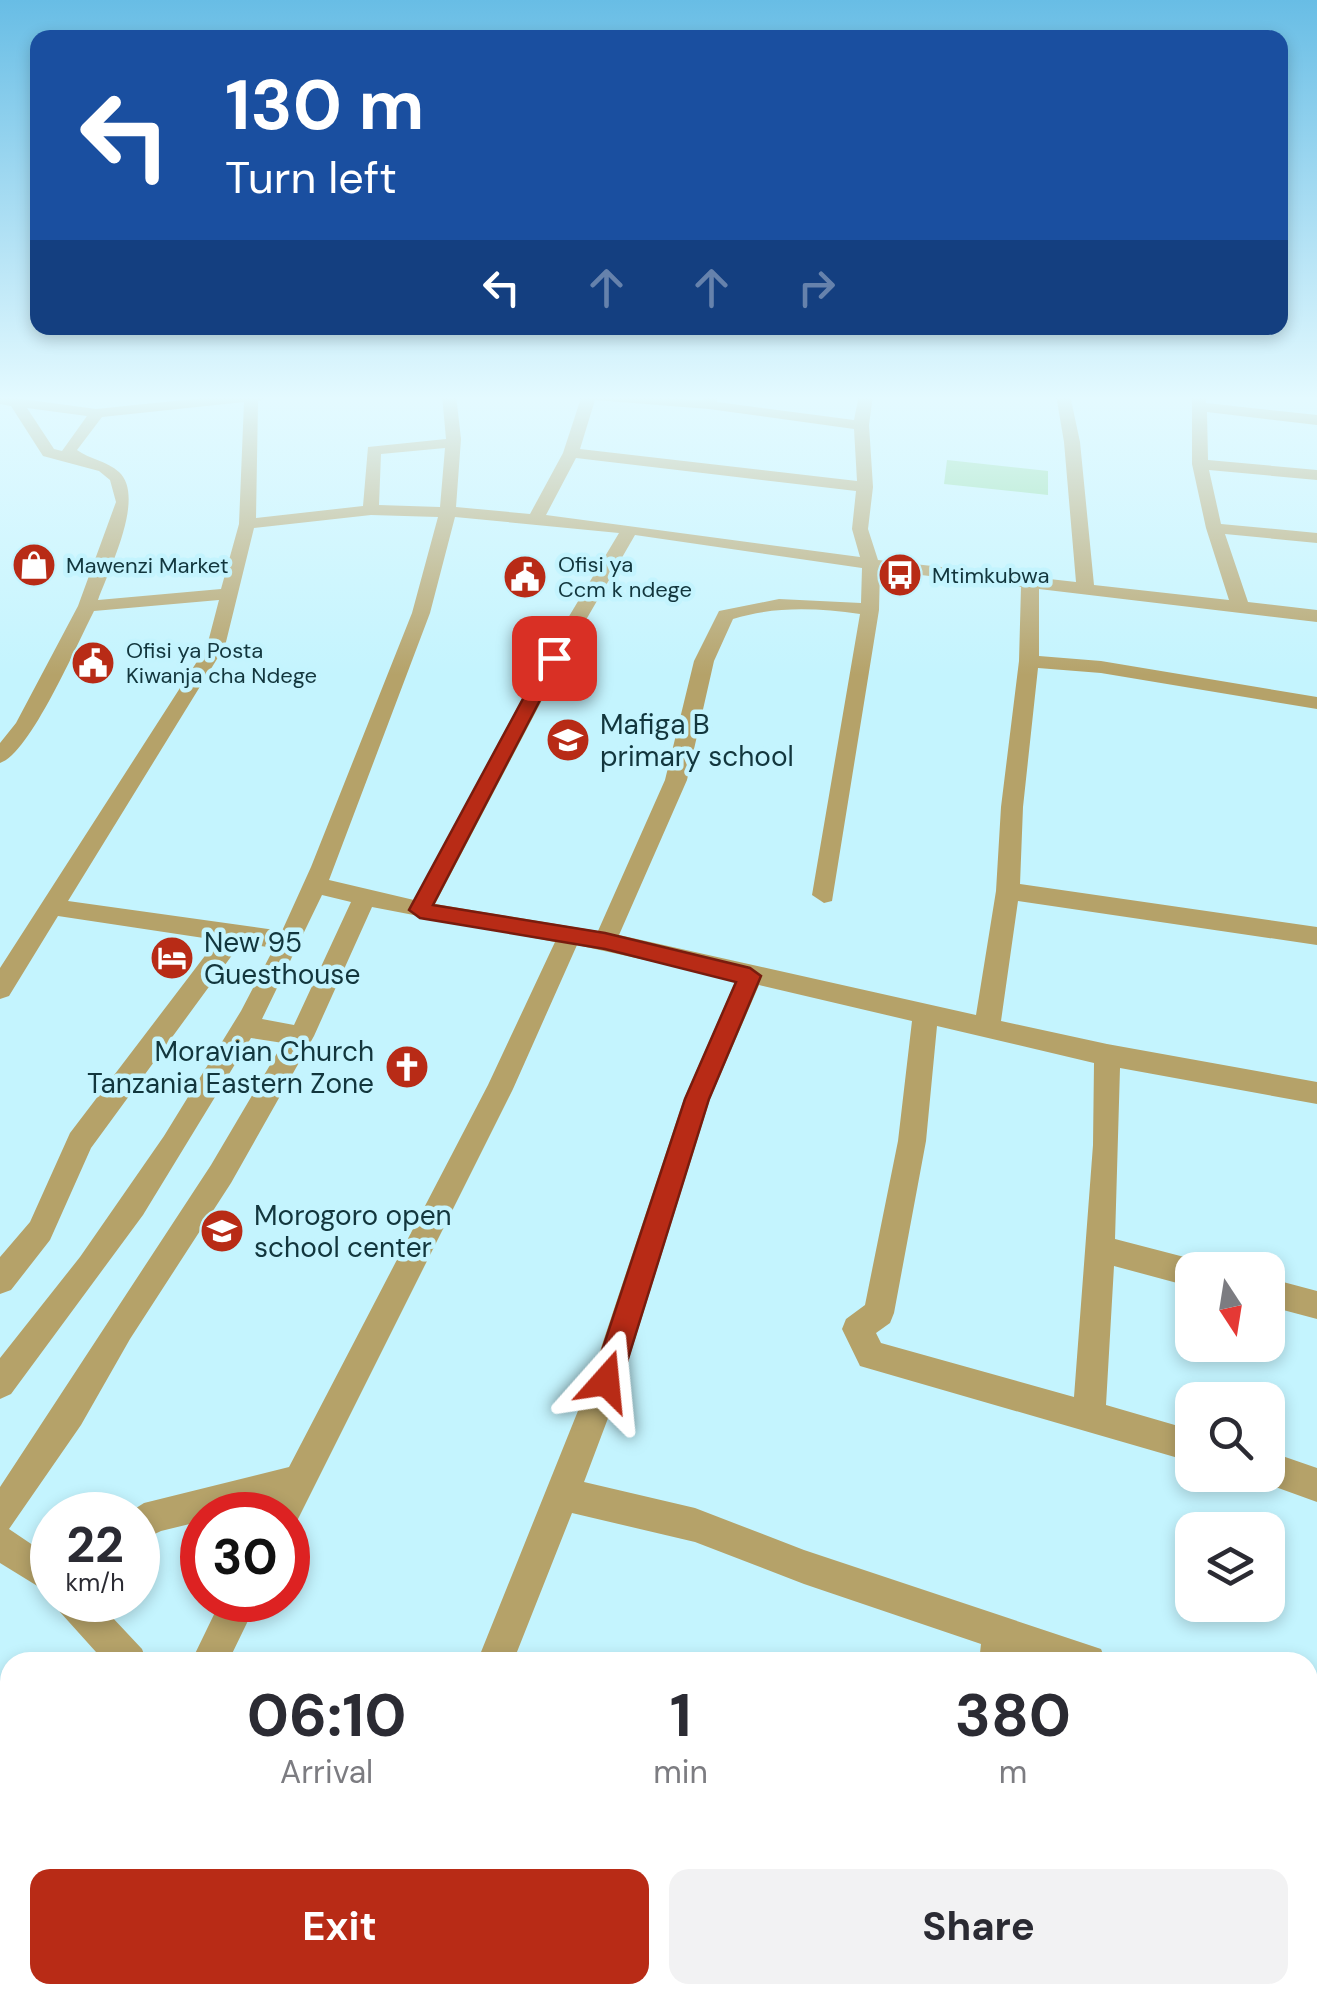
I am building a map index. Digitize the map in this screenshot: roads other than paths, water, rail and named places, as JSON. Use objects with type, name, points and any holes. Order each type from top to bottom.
[{"type":"street","points":[[0,756],[25,726],[87,606],[124,502],[120,488]]},
{"type":"street","points":[[0,989],[216,646],[247,524],[248,488]]},
{"type":"street","points":[[372,488],[372,510]]},
{"type":"street","points":[[0,1383],[64,1304],[162,1162],[245,1026],[288,941],[315,884],[421,613],[448,512],[450,488]]},
{"type":"street","points":[[536,518],[551,488]]},
{"type":"street","points":[[824,895],[870,610],[870,564],[860,529],[865,488]]},
{"type":"street","points":[[1076,488],[1086,589]]},
{"type":"street","points":[[1205,488],[1214,528],[1241,608]]},
{"type":"street","points":[[247,524],[372,510],[536,518],[870,564],[1317,616]]},
{"type":"street","points":[[420,910],[554,658],[630,528]]},
{"type":"street","points":[[1214,528],[1317,538]]},
{"type":"street","points":[[986,1026],[1008,891],[1012,807],[1029,661],[1030,583]]},
{"type":"street","points":[[87,606],[230,594]]},
{"type":"street","points":[[605,941],[676,780],[704,662],[725,616],[747,608],[787,604],[817,603],[870,610]]},
{"type":"street","points":[[1029,661],[1101,667],[1317,703]]},
{"type":"street","points":[[0,724],[25,726]]},
{"type":"street","points":[[315,884],[420,910],[605,941],[1107,1056],[1317,1093]]},
{"type":"street","points":[[1008,891],[1317,936]]},
{"type":"street","points":[[0,1516],[70,1414],[119,1329],[221,1174],[301,1036],[365,897]]},
{"type":"street","points":[[52,908],[288,941]]},
{"type":"street","points":[[0,1280],[40,1231],[80,1141],[232,936]]},
{"type":"street","points":[[294,1492],[500,1089],[570,936]]},
{"type":"street","points":[[499,1652],[606,1381],[697,1099],[750,976]]},
{"type":"street","points":[[925,1015],[912,1141],[879,1313],[857,1329],[862,1343],[871,1355],[1175,1441]]},
{"type":"street","points":[[245,1026],[301,1036]]},
{"type":"street","points":[[1089,1415],[1101,1249],[1107,1056]]},
{"type":"street","points":[[1101,1249],[1175,1269]]},
{"type":"street","points":[[1285,1297],[1317,1305]]},
{"type":"street","points":[[1285,1474],[1317,1486]]},
{"type":"street","points":[[160,1514],[299,1481]]},
{"type":"street","points":[[563,1494],[695,1525],[999,1646],[1032,1652]]},
{"type":"street","points":[[0,1544],[30,1561]]},
{"type":"street","points":[[92,1622],[120,1652]]},
{"type":"street","points":[[214,1652],[229,1622]]},
{"type":"place","name":"Mawenzi Market","points":[[34,565]]},
{"type":"place","name":"Mtimkubwa","points":[[900,575]]},
{"type":"place","name":"Ofisi ya Ccm k ndege","points":[[525,577]]},
{"type":"place","name":"Ofisi ya Posta Kiwanja cha Ndege","points":[[93,663]]},
{"type":"place","name":"Mafiga B primary school","points":[[568,740]]},
{"type":"place","name":"New 95 Guesthouse","points":[[172,958]]},
{"type":"place","name":"Moravian Church Tanzania Eastern Zone","points":[[407,1067]]},
{"type":"place","name":"Morogoro open school center","points":[[222,1231]]}]
